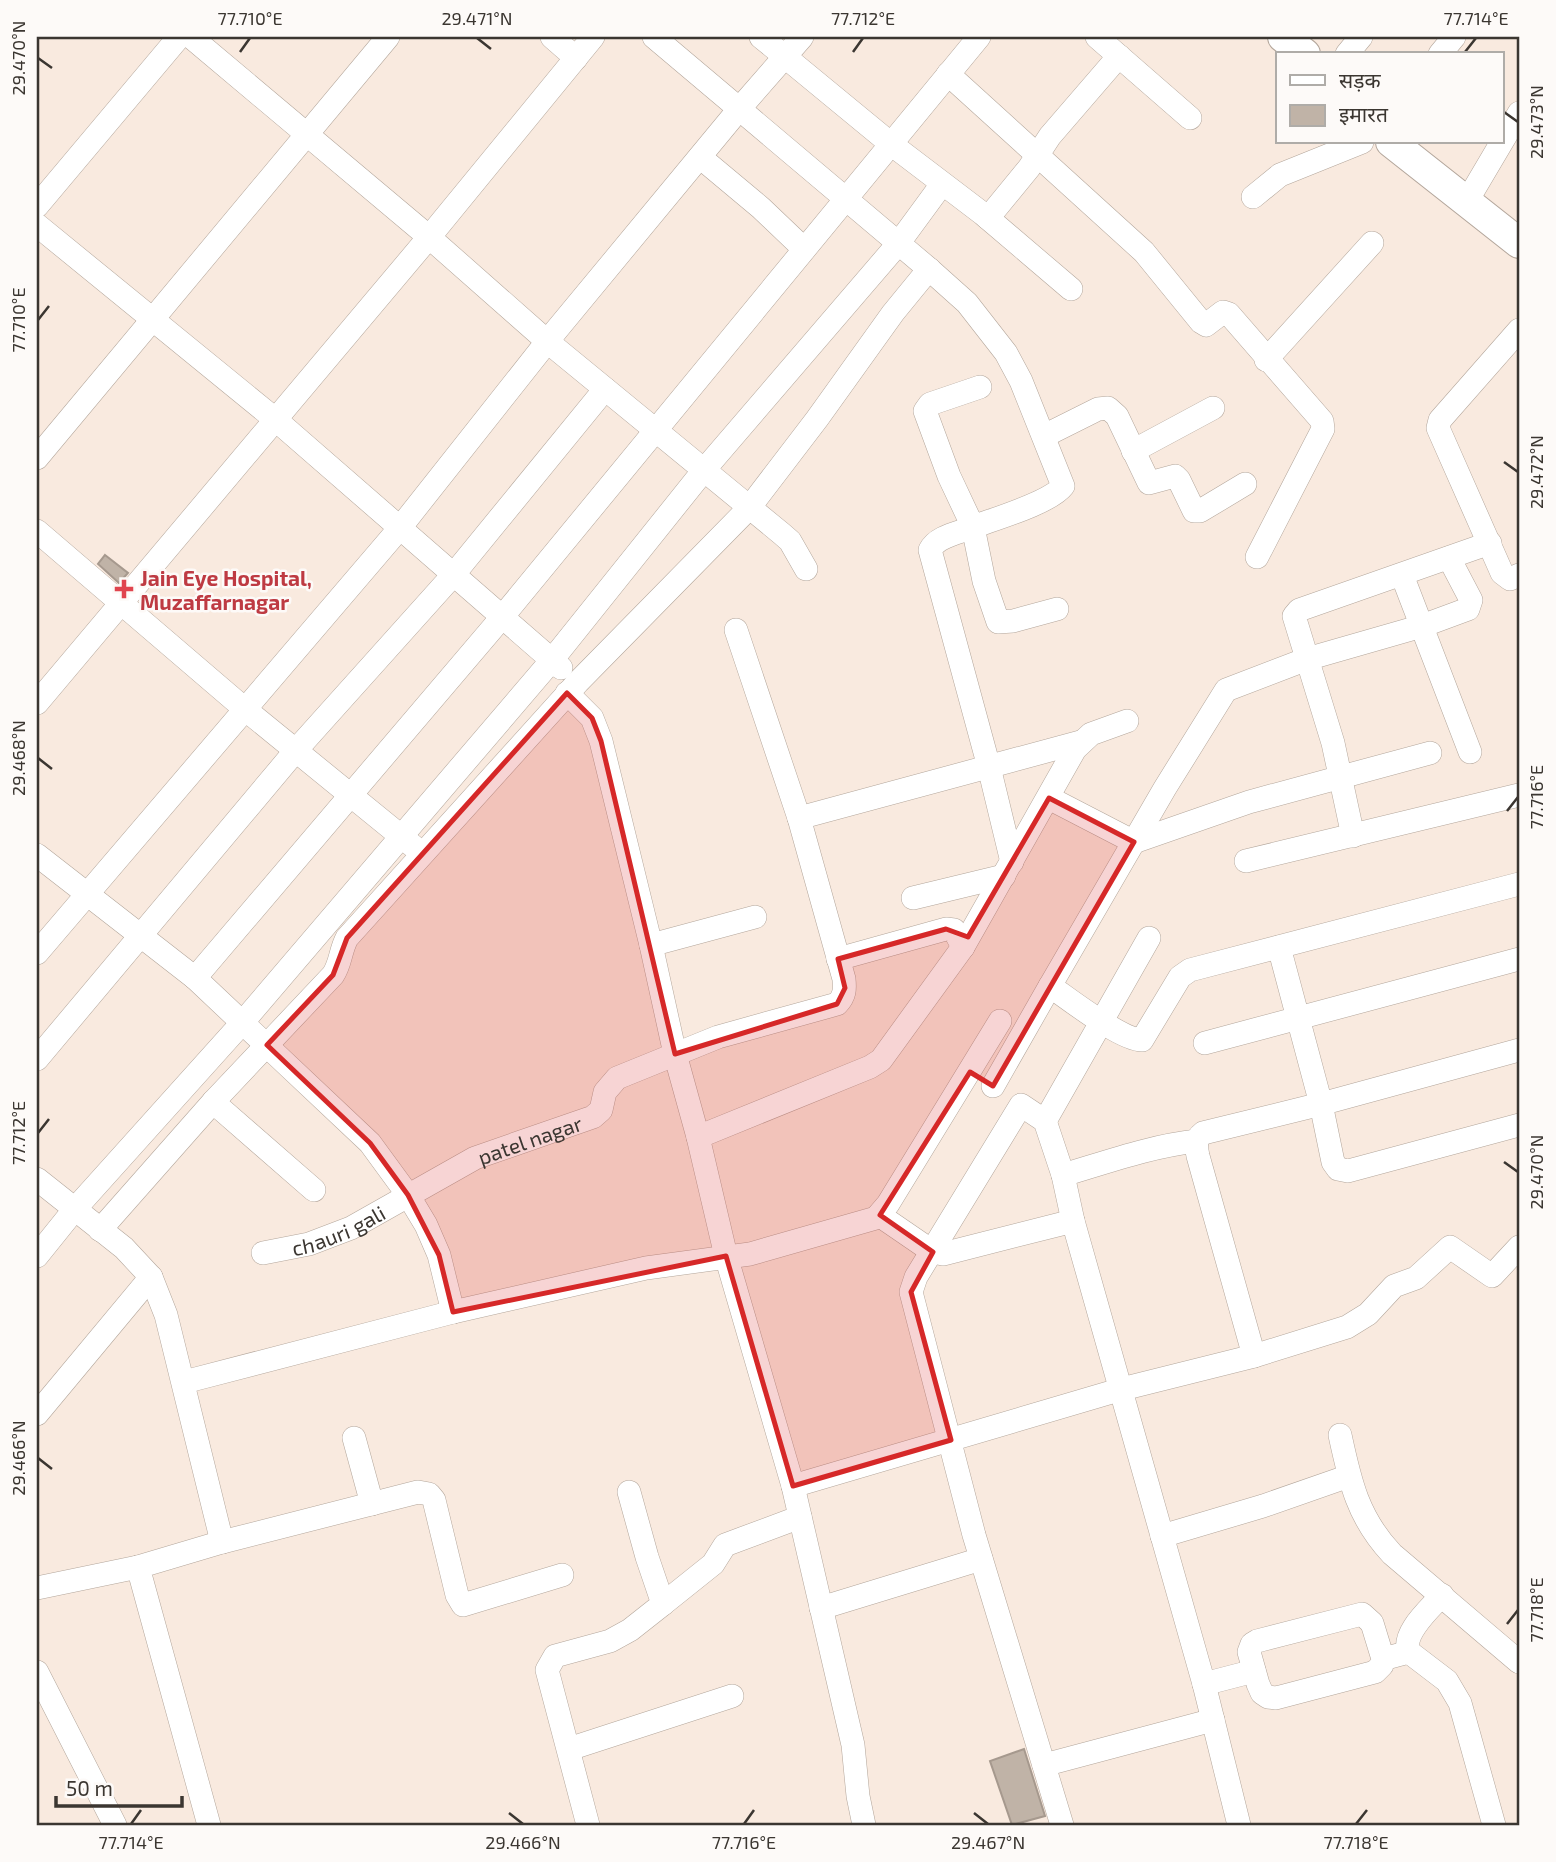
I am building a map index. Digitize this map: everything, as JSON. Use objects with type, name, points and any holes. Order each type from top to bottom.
[{"type":"main road","points":[[1259,37],[1278,52]]},
{"type":"main road","points":[[1283,37],[1302,52]]},
{"type":"main road","points":[[1394,144],[1519,224]]},
{"type":"main road","points":[[1417,144],[1519,243]]},
{"type":"street","points":[[37,206],[179,37]]},
{"type":"street","points":[[191,37],[429,237],[548,342],[789,541],[806,569]]},
{"type":"street","points":[[37,458],[388,37]]},
{"type":"street","points":[[552,37],[576,58]]},
{"type":"street","points":[[37,703],[429,237],[593,37]]},
{"type":"street","points":[[654,37],[967,303],[1006,353],[1021,381],[1063,484],[1061,490],[1027,507],[939,540],[930,550],[989,767],[1008,869]]},
{"type":"street","points":[[761,37],[891,144],[988,218],[1070,289]]},
{"type":"street","points":[[37,953],[399,529],[699,157],[802,37]]},
{"type":"street","points":[[195,978],[503,616],[979,37]]},
{"type":"street","points":[[1097,37],[1190,118]]},
{"type":"street","points":[[1349,52],[1361,37]]},
{"type":"street","points":[[1442,52],[1454,37]]},
{"type":"street","points":[[988,218],[1050,136],[1119,56]]},
{"type":"street","points":[[948,74],[1143,252],[1200,322],[1206,325],[1218,314],[1226,312],[1322,421],[1323,429],[1257,557]]},
{"type":"street","points":[[1504,139],[1519,113]]},
{"type":"street","points":[[1253,197],[1280,175],[1357,144]]},
{"type":"street","points":[[1471,195],[1501,144]]},
{"type":"street","points":[[699,157],[761,208],[804,249]]},
{"type":"street","points":[[37,1256],[74,1210],[242,1023],[552,660],[704,470],[898,244],[942,184]]},
{"type":"street","points":[[37,225],[275,420],[503,616],[552,660],[592,718],[601,741],[726,1256],[793,1486],[853,1745],[864,1825]]},
{"type":"street","points":[[1266,360],[1372,243]]},
{"type":"street","points":[[100,1230],[213,1102],[332,975],[340,963],[347,939],[572,688],[750,508],[893,313],[929,269]]},
{"type":"street","points":[[1519,330],[1438,424],[1439,432],[1504,576],[1510,579],[1519,575]]},
{"type":"street","points":[[980,387],[930,404],[925,411],[949,476],[973,527],[996,620],[1001,623],[1057,610]]},
{"type":"street","points":[[37,1059],[297,749],[454,574],[605,389]]},
{"type":"street","points":[[1044,436],[1098,409],[1108,408],[1117,416],[1149,483],[1170,476],[1179,480],[1194,510],[1200,511],[1245,484]]},
{"type":"street","points":[[1133,452],[1213,408]]},
{"type":"street","points":[[37,531],[246,710],[423,854]]},
{"type":"street","points":[[1353,836],[1333,743],[1293,620],[1299,610],[1490,543]]},
{"type":"street","points":[[993,1086],[1221,695],[1236,684],[1307,659],[1422,626],[1468,609],[1471,604],[1449,558]]},
{"type":"street","points":[[1402,575],[1470,752]]},
{"type":"street","name":"patel nagar","points":[[408,1195],[475,1158],[593,1117],[601,1110],[605,1092],[612,1082],[718,1037],[836,1004],[841,1000],[845,988],[799,818],[736,630]]},
{"type":"street","points":[[799,818],[1080,742],[1091,734],[1127,721]]},
{"type":"street","points":[[698,1137],[870,1067],[881,1060],[963,947],[1080,742]]},
{"type":"street","points":[[1049,797],[1134,842],[1249,802],[1430,752]]},
{"type":"street","points":[[1247,862],[1519,795]]},
{"type":"street","points":[[37,855],[195,978],[370,1143],[426,1225],[439,1255],[453,1312]]},
{"type":"street","points":[[913,898],[1008,869]]},
{"type":"street","points":[[1050,986],[1102,1021],[1134,1040],[1142,1041],[1180,977],[1204,965],[1519,884]]},
{"type":"street","points":[[651,945],[755,916]]},
{"type":"street","points":[[838,958],[946,929],[954,930],[963,947]]},
{"type":"street","points":[[1045,1121],[1149,938]]},
{"type":"street","points":[[1279,947],[1336,1167],[1342,1171],[1519,1125]]},
{"type":"street","points":[[1205,1043],[1519,959]]},
{"type":"street","points":[[184,1382],[453,1312],[646,1268],[750,1254],[866,1222],[879,1215],[888,1204],[1000,1021]]},
{"type":"street","points":[[1254,1356],[1198,1156],[1197,1141],[1203,1133],[1519,1050]]},
{"type":"street","points":[[970,1072],[1045,1121],[1063,1175],[1073,1221],[1213,1720],[1239,1825]]},
{"type":"street","name":"chauri gali","points":[[213,1102],[314,1190]]},
{"type":"street","points":[[1021,1105],[916,1277],[911,1292],[981,1559],[1062,1825]]},
{"type":"street","points":[[1063,1175],[1169,1144],[1197,1141]]},
{"type":"street","points":[[37,1179],[124,1248],[151,1277],[166,1315],[184,1382],[222,1542]]},
{"type":"street","name":"chauri gali","points":[[263,1253],[309,1244],[351,1228],[408,1195]]},
{"type":"street","points":[[879,1215],[933,1252],[943,1254],[1073,1221]]},
{"type":"street","points":[[793,1486],[1122,1390],[1254,1356],[1358,1322],[1394,1286],[1416,1278],[1450,1247],[1492,1276],[1519,1247]]},
{"type":"street","points":[[37,1414],[151,1277]]},
{"type":"street","points":[[1340,1435],[1351,1487],[1368,1524],[1380,1541],[1519,1662]]},
{"type":"street","points":[[354,1438],[372,1504]]},
{"type":"street","points":[[1162,1536],[1263,1506],[1349,1476]]},
{"type":"street","points":[[37,1588],[138,1567],[222,1542],[418,1492],[425,1492],[432,1497],[457,1595],[465,1606],[562,1575]]},
{"type":"street","points":[[629,1492],[663,1604]]},
{"type":"street","points":[[589,1825],[549,1683],[547,1670],[551,1660],[555,1656],[610,1641],[630,1630],[713,1564],[725,1545],[800,1517]]},
{"type":"street","points":[[821,1608],[981,1559]]},
{"type":"street","points":[[138,1567],[209,1825]]},
{"type":"street","points":[[1442,1595],[1408,1639],[1407,1647],[1447,1681],[1460,1703],[1494,1825]]},
{"type":"street","points":[[1354,1615],[1362,1615],[1372,1623],[1383,1659],[1376,1672],[1276,1698],[1262,1693],[1254,1671],[1249,1652],[1252,1644],[1257,1641],[1354,1615]]},
{"type":"street","points":[[1383,1659],[1409,1651]]},
{"type":"street","points":[[1203,1684],[1254,1671]]},
{"type":"street","points":[[37,1672],[116,1825]]},
{"type":"street","points":[[569,1749],[733,1696]]},
{"type":"street","points":[[1044,1765],[1213,1720]]},
{"type":"highlighted area","points":[[567,693],[592,718],[601,741],[675,1054],[837,1004],[845,988],[838,959],[946,929],[968,937],[1049,798],[1134,842],[993,1086],[970,1072],[880,1215],[933,1252],[911,1292],[951,1440],[793,1486],[726,1256],[453,1312],[439,1255],[408,1195],[370,1143],[267,1045],[333,975],[347,938]]},
{"type":"building","points":[[105,555],[128,573],[119,583],[98,564]]},
{"type":"building","points":[[1024,1749],[1045,1816],[1012,1825],[990,1761]]},
{"type":"place","name":"Jain Eye Hospital, Muzaffarnagar","points":[[124,589]]}]
